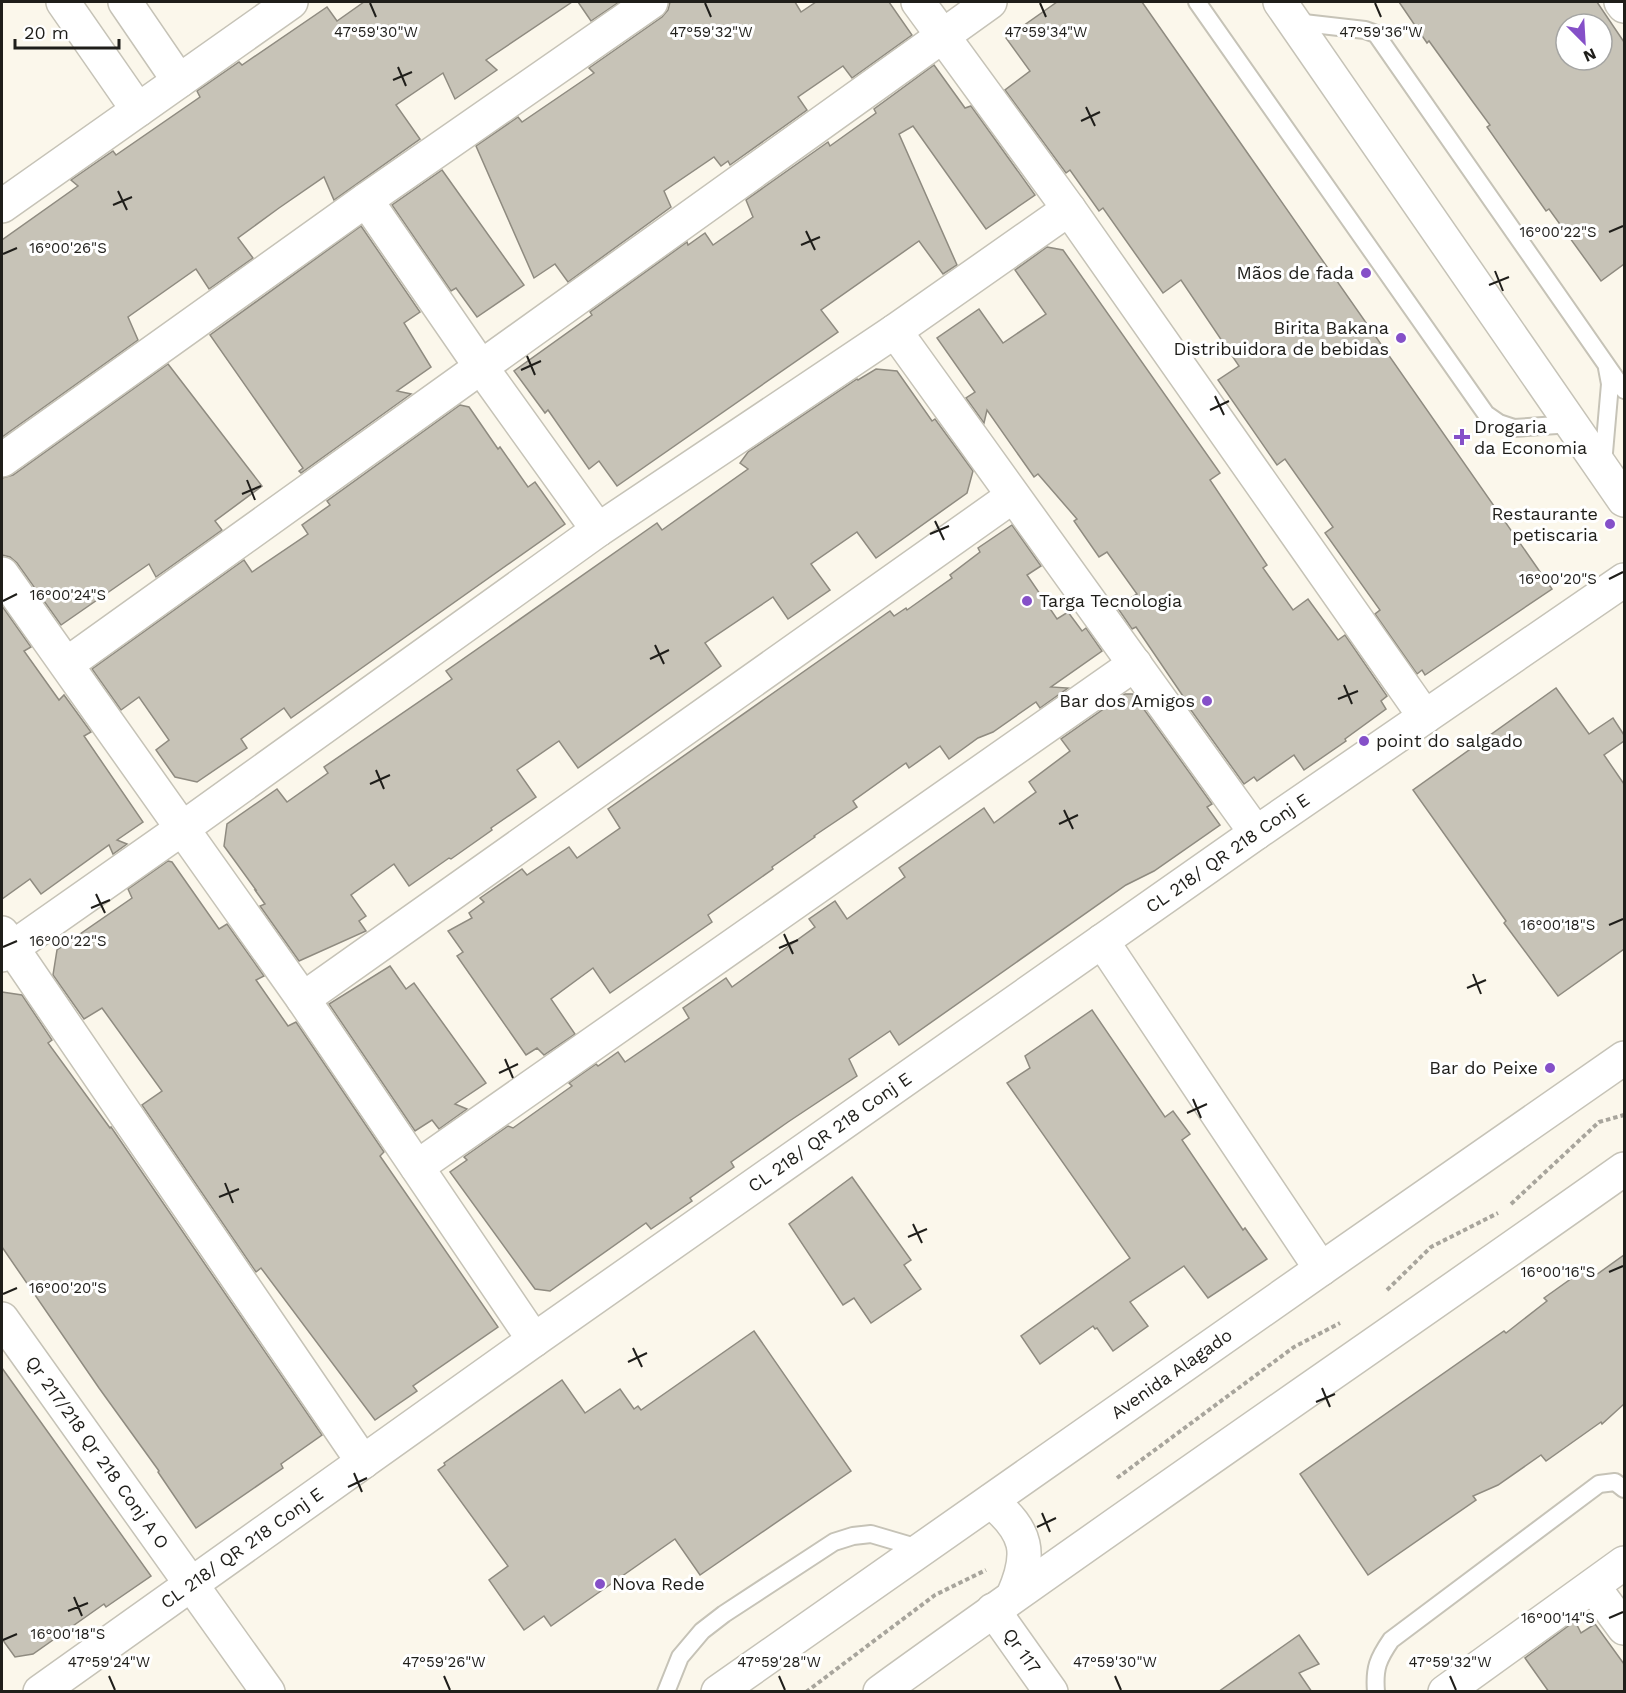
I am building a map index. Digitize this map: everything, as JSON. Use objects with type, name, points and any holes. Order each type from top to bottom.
[{"type":"street","points":[[63,2],[138,110]]},
{"type":"street","points":[[124,2],[179,81]]},
{"type":"street","points":[[2,206],[291,2]]},
{"type":"street","points":[[2,460],[366,200],[651,2]]},
{"type":"street","points":[[918,2],[1069,209],[1425,717]]},
{"type":"street","points":[[67,664],[990,2]]},
{"type":"street","points":[[1621,2],[1624,6]]},
{"type":"street","points":[[1287,12],[1624,500]]},
{"type":"street","points":[[366,200],[481,367],[598,530]]},
{"type":"street","points":[[363,1462],[5,945],[183,828],[598,530],[895,331],[1069,209]]},
{"type":"street","points":[[895,331],[1256,833]]},
{"type":"street","points":[[303,999],[1013,496]]},
{"type":"street","points":[[2,574],[303,999],[534,1340]]},
{"type":"street","name":"CL 218/ QR 218 Conj E","points":[[40,1692],[534,1340],[1102,941],[1624,580]]},
{"type":"street","points":[[417,1167],[1135,664]]},
{"type":"street","points":[[1102,941],[1321,1269]]},
{"type":"street","name":"Avenida Alagado","points":[[718,1692],[1624,1058]]},
{"type":"street","points":[[880,1692],[1003,1603],[1624,1169]]},
{"type":"street","name":"Qr 217/218 Qr 218 Conj A O","points":[[2,1319],[268,1692]]},
{"type":"street","points":[[992,1501],[1007,1514],[1019,1531],[1024,1548],[1022,1576],[1003,1603]]},
{"type":"street","points":[[1445,1692],[1624,1563]]},
{"type":"street","points":[[1593,1586],[1624,1628]]},
{"type":"street","name":"Qr 117","points":[[1003,1603],[1051,1692]]},
{"type":"lane","points":[[1197,2],[1486,414],[1499,423],[1514,428],[1572,424]]},
{"type":"lane","points":[[1287,12],[1376,34],[1624,390]]},
{"type":"lane","points":[[1603,469],[1610,384],[1606,364]]},
{"type":"lane","points":[[1376,1692],[1378,1658],[1391,1640],[1599,1484],[1615,1482],[1624,1489]]},
{"type":"lane","points":[[666,1692],[680,1657],[702,1631],[834,1542],[853,1536],[871,1534],[922,1549]]},
{"type":"path","points":[[1385,1293],[1431,1247],[1506,1209],[1599,1122],[1624,1115]]},
{"type":"path","points":[[1117,1478],[1294,1347],[1341,1323]]},
{"type":"path","points":[[806,1692],[935,1595],[1007,1560],[1024,1548]]},
{"type":"building","points":[[364,2],[572,2],[486,60],[497,70],[455,99],[443,73],[396,105],[420,139],[334,200],[324,177],[279,208],[238,238],[253,258],[209,289],[196,269],[128,317],[138,340],[2,437],[2,240],[78,186],[71,180],[113,151],[116,155],[200,97],[197,91],[239,62],[242,65],[327,7],[337,21]]},
{"type":"building","points":[[578,2],[619,2],[591,21]]},
{"type":"building","points":[[670,2],[795,2],[801,12],[816,2],[889,2],[912,35],[852,78],[843,66],[798,97],[807,110],[730,165],[728,161],[721,166],[714,157],[664,191],[671,207],[568,282],[555,264],[534,278],[476,146],[518,117],[522,122],[594,73],[589,68],[662,17],[668,10]]},
{"type":"building","points":[[1057,2],[1142,2],[1552,589],[1425,675],[1422,670],[1417,674],[1375,614],[1380,610],[1325,533],[1333,527],[1285,459],[1277,465],[1218,380],[1239,366],[1181,280],[1163,293],[1103,208],[1099,211],[1070,170],[1066,173],[1005,90],[1030,71],[1006,38]]},
{"type":"building","points":[[1399,2],[1597,2],[1604,12],[1554,12],[1554,72],[1614,72],[1614,27],[1624,42],[1624,264],[1601,281],[1549,209],[1546,211],[1487,127],[1490,125],[1429,41],[1427,43]]},
{"type":"building","points":[[934,65],[965,108],[971,106],[1035,195],[986,229],[913,126],[899,134],[957,265],[943,274],[919,241],[821,310],[838,332],[617,486],[599,461],[589,469],[548,410],[545,413],[514,371],[592,315],[590,312],[687,242],[688,245],[705,233],[713,245],[753,217],[746,200],[828,142],[830,146],[876,113],[874,109]]},
{"type":"building","points":[[442,170],[524,285],[477,317],[456,288],[451,291],[392,205]]},
{"type":"building","points":[[361,226],[420,312],[404,323],[431,367],[397,391],[411,394],[301,473],[299,471],[303,468],[210,335]]},
{"type":"building","points":[[1047,247],[1063,250],[1220,473],[1210,480],[1267,565],[1263,568],[1293,610],[1308,599],[1338,640],[1345,635],[1387,696],[1381,701],[1386,709],[1345,739],[1346,741],[1304,770],[1294,755],[1257,781],[1254,777],[1244,784],[1183,699],[1185,699],[1136,627],[1132,629],[1117,607],[1137,594],[1107,552],[1099,557],[1074,521],[1077,519],[1038,474],[1034,477],[987,410],[984,423],[966,398],[975,392],[937,338],[979,309],[1003,343],[1046,314],[1015,270]]},
{"type":"building","points":[[168,364],[262,486],[215,521],[222,530],[156,577],[149,564],[61,625],[17,563],[10,557],[2,555],[2,478],[13,475]]},
{"type":"building","points":[[876,369],[897,371],[932,421],[935,419],[973,471],[967,493],[876,558],[857,532],[811,564],[830,590],[788,619],[773,597],[705,643],[721,666],[578,768],[559,741],[517,770],[536,797],[451,859],[449,858],[409,886],[394,864],[351,895],[366,916],[359,921],[366,931],[299,961],[260,906],[265,904],[256,890],[224,846],[227,824],[277,789],[287,802],[328,773],[324,767],[452,679],[446,671],[657,523],[662,530],[748,469],[740,463],[748,452],[857,379]]},
{"type":"building","points":[[460,405],[469,407],[528,487],[535,482],[565,524],[291,718],[284,708],[241,739],[247,748],[197,782],[175,777],[156,750],[169,740],[139,697],[121,710],[92,669],[244,560],[252,572],[308,534],[302,525],[330,505],[327,501]]},
{"type":"building","points":[[1012,525],[1041,566],[1027,575],[1057,619],[1068,612],[1082,631],[1086,628],[1102,651],[1051,687],[1068,688],[1040,708],[1036,702],[949,759],[940,746],[909,768],[906,763],[853,801],[857,807],[708,915],[712,922],[610,993],[593,968],[551,999],[575,1034],[544,1055],[537,1048],[526,1055],[457,956],[463,952],[448,931],[472,918],[469,913],[484,902],[480,898],[522,869],[527,875],[569,847],[577,858],[620,828],[608,809],[890,611],[894,616],[906,608],[907,610],[952,578],[950,575],[980,552],[978,548]]},
{"type":"building","points":[[2,606],[31,647],[24,651],[59,700],[64,695],[91,732],[84,736],[143,822],[117,840],[127,844],[113,854],[109,845],[41,894],[30,879],[2,899]]},
{"type":"building","points":[[1556,688],[1589,734],[1613,718],[1624,735],[1624,741],[1604,755],[1624,784],[1624,949],[1558,996],[1504,923],[1506,921],[1413,790]]},
{"type":"building","points":[[1125,694],[1133,694],[1212,804],[1207,807],[1220,825],[1154,871],[1126,885],[899,1045],[890,1031],[849,1059],[857,1076],[731,1162],[734,1167],[690,1198],[692,1201],[651,1229],[646,1223],[550,1291],[535,1289],[450,1172],[467,1160],[464,1157],[508,1126],[513,1128],[572,1086],[569,1083],[596,1064],[598,1066],[618,1052],[625,1062],[689,1018],[683,1008],[726,978],[732,987],[815,927],[809,919],[835,901],[847,919],[905,877],[899,868],[984,808],[994,823],[1036,792],[1029,782],[1070,751],[1061,739]]},
{"type":"building","points":[[168,861],[172,862],[219,929],[227,924],[264,976],[256,980],[288,1026],[296,1022],[384,1152],[380,1156],[498,1327],[413,1386],[417,1391],[375,1420],[261,1268],[256,1272],[142,1105],[162,1091],[102,1008],[84,1019],[53,975],[57,950],[132,898],[128,889]]},
{"type":"building","points":[[390,966],[406,989],[414,983],[486,1083],[455,1104],[467,1109],[439,1129],[432,1120],[415,1131],[329,1004]]},
{"type":"building","points":[[2,992],[22,995],[52,1040],[48,1043],[111,1127],[322,1435],[281,1464],[283,1468],[196,1528],[159,1471],[2,1247]]},
{"type":"building","points":[[1092,1010],[1165,1117],[1173,1111],[1190,1134],[1182,1140],[1243,1230],[1245,1228],[1267,1259],[1208,1298],[1184,1266],[1130,1302],[1148,1326],[1113,1351],[1097,1328],[1093,1326],[1040,1364],[1021,1336],[1130,1258],[1007,1083],[1030,1068],[1025,1056]]},
{"type":"building","points":[[852,1177],[911,1260],[904,1265],[921,1289],[871,1323],[854,1298],[843,1305],[789,1224]]},
{"type":"building","points":[[1624,1255],[1624,1404],[1602,1424],[1601,1422],[1546,1461],[1541,1455],[1498,1485],[1473,1496],[1476,1500],[1368,1575],[1300,1474],[1504,1331],[1506,1333],[1547,1301],[1544,1298],[1589,1266],[1596,1275]]},
{"type":"building","points":[[754,1331],[851,1471],[700,1575],[675,1539],[551,1626],[544,1616],[524,1630],[489,1580],[508,1566],[438,1470],[445,1465],[444,1463],[562,1380],[585,1413],[620,1389],[634,1409],[638,1406],[641,1410]]},
{"type":"building","points":[[2,1368],[151,1576],[106,1607],[104,1604],[33,1654],[15,1657],[2,1639]]},
{"type":"building","points":[[1575,1621],[1581,1633],[1595,1624],[1624,1664],[1624,1692],[1549,1692],[1525,1658]]},
{"type":"building","points":[[1299,1635],[1319,1664],[1299,1673],[1312,1692],[1218,1692]]},
{"type":"place","name":"Mãos de fada","points":[[1366,273]]},
{"type":"place","name":"Birita Bakana Distribuidora de bebidas","points":[[1401,338]]},
{"type":"place","name":"Drogaria da Economia","points":[[1462,437]]},
{"type":"place","name":"Restaurante petiscaria","points":[[1610,524]]},
{"type":"place","name":"Targa Tecnologia","points":[[1027,601]]},
{"type":"place","name":"Bar dos Amigos","points":[[1207,701]]},
{"type":"place","name":"point do salgado","points":[[1364,741]]},
{"type":"place","name":"Bar do Peixe","points":[[1550,1068]]},
{"type":"place","name":"Nova Rede","points":[[600,1584]]}]
